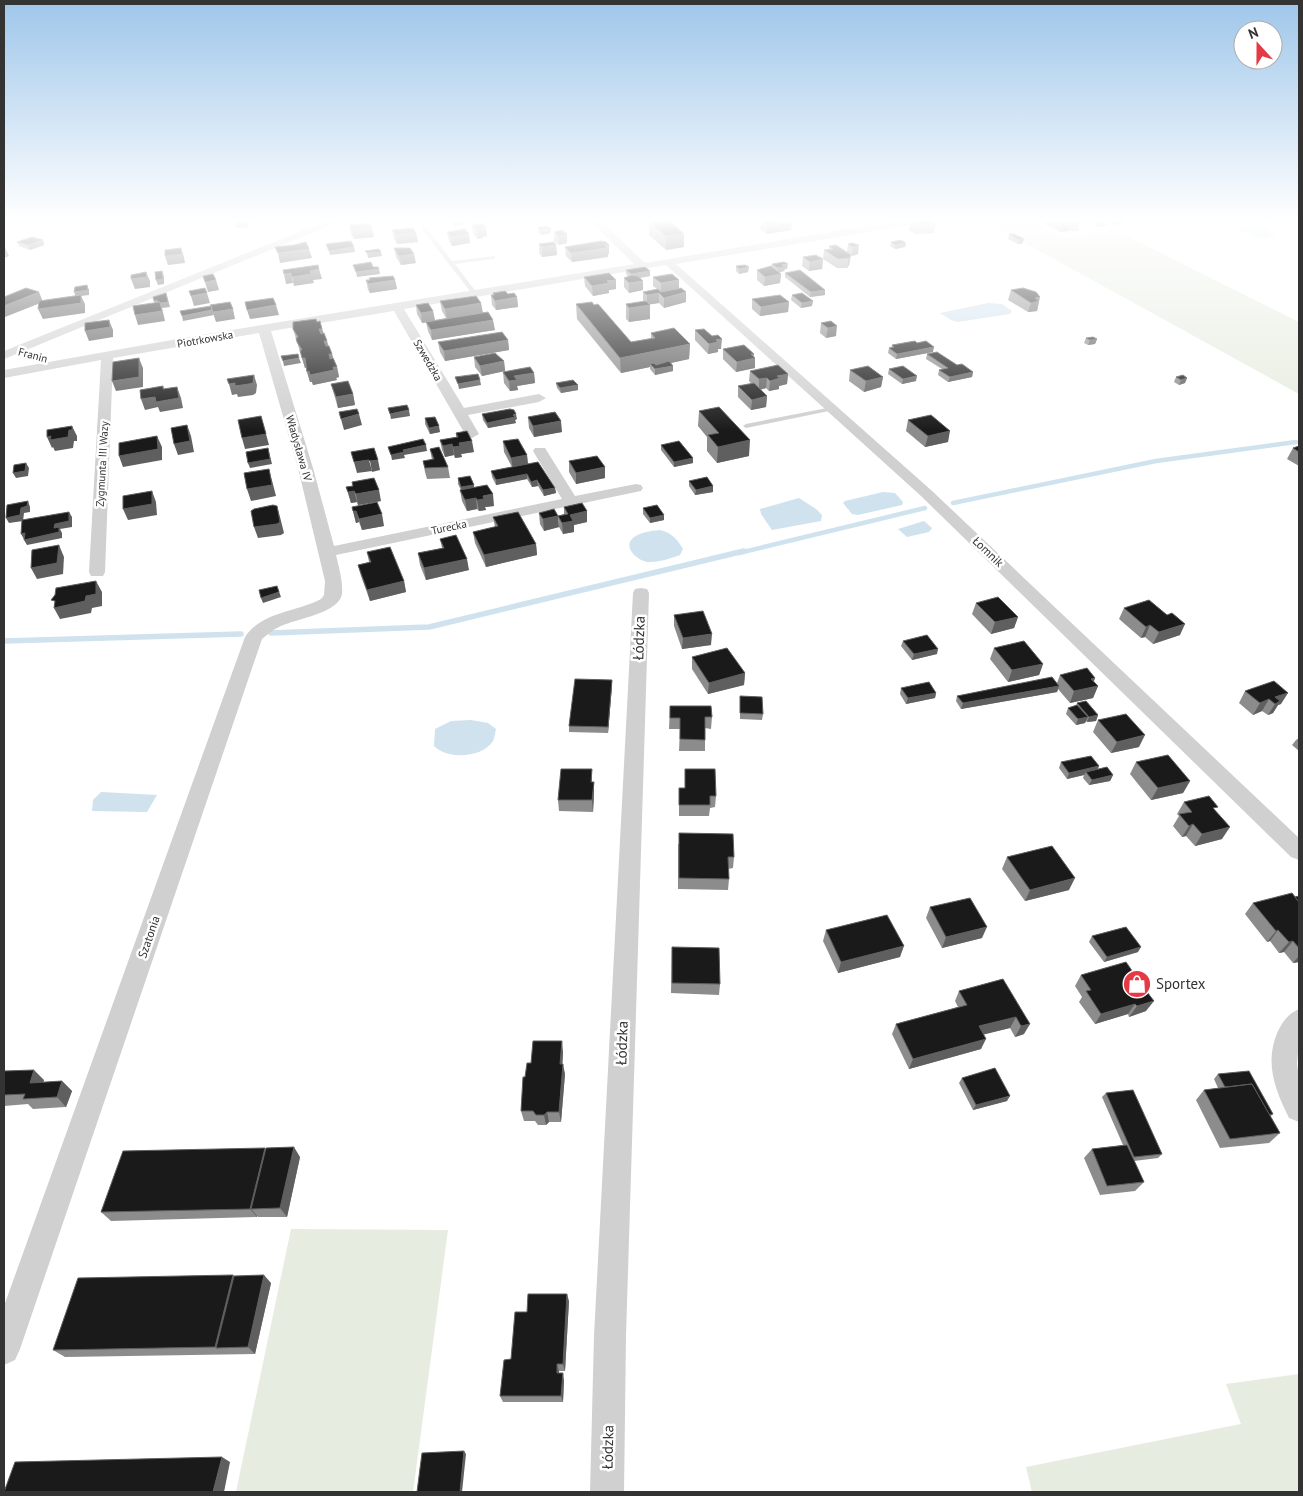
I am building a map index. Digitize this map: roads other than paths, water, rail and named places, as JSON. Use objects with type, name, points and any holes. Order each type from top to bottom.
[{"type":"street","points":[[4,356],[10,348],[157,291]]},
{"type":"street","name":"Piotrkowska","points":[[4,374],[264,328],[494,291]]},
{"type":"street","name":"Łomnik","points":[[700,291],[932,500],[1299,851]]},
{"type":"street","name":"Szwedzka","points":[[397,306],[472,434]]},
{"type":"street","name":"Władysława IV","points":[[264,328],[330,561]]},
{"type":"street","name":"Franin","points":[[10,348],[62,364]]},
{"type":"street","name":"Zygmunta III Wazy","points":[[97,572],[107,356]]},
{"type":"street","points":[[459,413],[539,398]]},
{"type":"street","points":[[540,451],[570,502]]},
{"type":"street","name":"Turecka","points":[[330,561],[570,502],[636,488]]},
{"type":"street","name":"Szatonia","points":[[4,1349],[254,636],[270,623],[328,602],[334,595],[336,587],[330,561]]},
{"type":"street","name":"Łódzka","points":[[607,1492],[610,1336],[641,593]]},
{"type":"street","points":[[1293,1030],[1282,1063],[1291,1096],[1299,1109]]},
{"type":"lane","points":[[473,291],[475,294]]},
{"type":"lane","points":[[746,426],[832,409]]},
{"type":"water","points":[[988,303],[1002,304],[1012,311],[1010,314],[958,322],[940,313]]},
{"type":"water","points":[[883,492],[895,493],[903,502],[902,505],[858,515],[852,514],[843,503],[845,501]]},
{"type":"water","points":[[799,498],[822,515],[821,521],[772,530],[761,514],[760,509]]},
{"type":"water","points":[[924,521],[932,528],[929,532],[907,537],[898,529]]},
{"type":"water","points":[[660,530],[671,535],[679,542],[683,549],[680,555],[662,561],[646,562],[634,555],[629,544],[634,537],[649,531]]},
{"type":"water","points":[[471,720],[488,723],[496,729],[493,741],[488,747],[473,754],[456,755],[440,751],[434,746],[435,729],[451,721]]},
{"type":"water","points":[[101,792],[157,795],[147,812],[92,811],[93,800]]},
{"type":"waterway","points":[[953,503],[1156,461],[1296,442]]},
{"type":"waterway","points":[[739,553],[925,508]]},
{"type":"waterway","points":[[271,633],[429,627],[744,551]]},
{"type":"waterway","points":[[4,641],[241,634]]},
{"type":"place","name":"Sportex","points":[[1137,984]]}]
